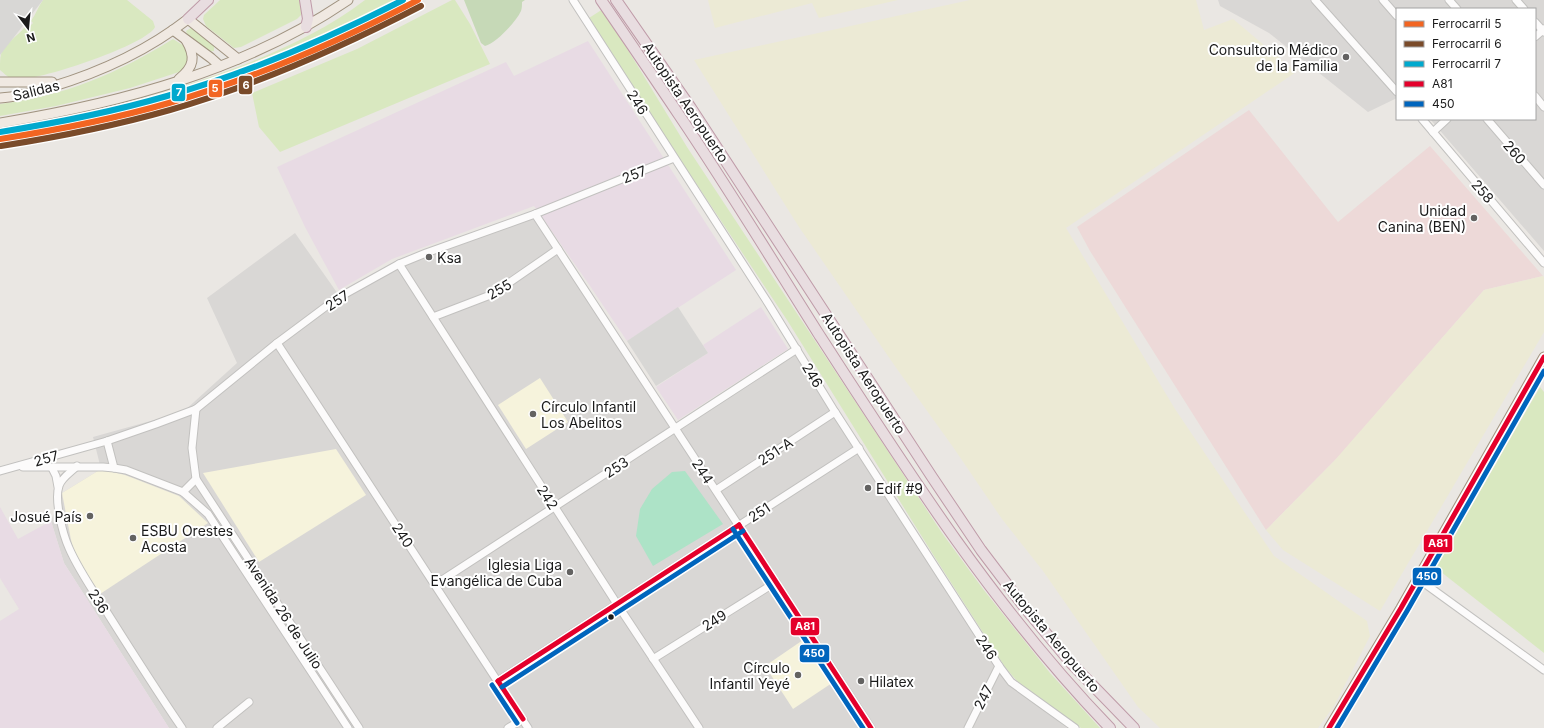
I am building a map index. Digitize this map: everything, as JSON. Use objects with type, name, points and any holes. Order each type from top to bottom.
[{"type":"highway","points":[[188,19],[208,0]]},
{"type":"highway","points":[[305,0],[308,14],[306,27]]},
{"type":"highway","name":"Autopista Aeropuerto","points":[[601,0],[680,116],[858,395],[965,554],[1013,617],[1059,672],[1110,728]]},
{"type":"highway","name":"Autopista Aeropuerto","points":[[616,0],[691,108],[981,550],[1025,608],[1071,663],[1134,728]]},
{"type":"main road","points":[[0,123],[89,107],[174,82],[220,66],[306,27],[348,0]]},
{"type":"main road","points":[[0,82],[43,83],[72,80],[100,70],[132,55],[188,19],[238,59]]},
{"type":"main road","points":[[173,30],[220,66]]},
{"type":"main road","points":[[174,82],[187,73],[193,60],[191,50],[186,39]]},
{"type":"main road","name":"Salidas","points":[[0,98],[19,95],[72,80]]},
{"type":"main road","points":[[1329,728],[1544,357]]},
{"type":"street","name":"246","points":[[573,0],[797,349],[858,448],[999,666],[1011,682],[1075,728]]},
{"type":"street","points":[[1315,0],[1396,91]]},
{"type":"street","points":[[1383,0],[1396,15]]},
{"type":"street","points":[[1449,0],[1456,8]]},
{"type":"street","points":[[1516,0],[1523,8]]},
{"type":"street","points":[[1536,23],[1544,30],[1536,37]]},
{"type":"street","points":[[1536,97],[1544,107]]},
{"type":"street","name":"258","points":[[1423,120],[1544,263]]},
{"type":"street","points":[[1433,132],[1446,120]]},
{"type":"street","name":"260","points":[[1488,120],[1544,185]]},
{"type":"street","name":"257","points":[[0,471],[107,441],[196,408],[277,343],[336,299],[399,264],[535,214],[674,158]]},
{"type":"street","name":"244","points":[[535,214],[871,728]]},
{"type":"street","name":"255","points":[[433,317],[493,294],[558,249]]},
{"type":"street","name":"242","points":[[399,264],[554,507],[699,728]]},
{"type":"street","name":"240","points":[[277,343],[436,584],[528,728]]},
{"type":"street","name":"253","points":[[436,584],[797,349]]},
{"type":"street","name":"Avenida 26 de Julio","points":[[196,408],[192,448],[196,479],[359,728]]},
{"type":"street","name":"251-A","points":[[716,490],[835,412]]},
{"type":"street","points":[[107,441],[114,468]]},
{"type":"street","name":"251","points":[[498,680],[858,448]]},
{"type":"street","name":"257","points":[[16,466],[52,468],[77,466]]},
{"type":"street","points":[[58,487],[64,478],[77,466]]},
{"type":"street","name":"Avenida 26 de Julio","points":[[77,466],[126,470],[182,492],[208,514],[348,728]]},
{"type":"street","name":"236","points":[[52,468],[56,476],[58,487],[58,507],[62,529],[68,547],[79,569],[146,676],[182,728]]},
{"type":"street","points":[[182,492],[196,479]]},
{"type":"street","points":[[1417,578],[1544,670]]},
{"type":"street","name":"249","points":[[653,659],[776,582]]},
{"type":"street","points":[[307,665],[314,660]]},
{"type":"street","name":"247","points":[[968,728],[999,666]]},
{"type":"street","points":[[326,694],[333,689]]},
{"type":"street","points":[[217,728],[249,702]]},
{"type":"street","points":[[508,728],[522,719]]},
{"type":"shaded area","points":[[0,0],[43,0],[0,55]]},
{"type":"shaded area","points":[[708,0],[898,0],[819,18],[812,3],[715,28]]},
{"type":"shaded area","points":[[970,0],[1196,0],[1204,30],[1233,19],[1296,72],[1066,228],[1175,409],[1274,556],[1367,621],[1370,636],[1334,706],[1318,728],[1160,728],[1138,707],[1043,571],[1002,519],[799,227],[694,60]]},
{"type":"shaded area","points":[[1218,0],[1544,0],[1544,251],[1431,120],[1536,120],[1536,8],[1396,8],[1396,98],[1368,112],[1269,33],[1220,6]]},
{"type":"shaded area","points":[[588,41],[736,270],[627,341],[534,206],[392,259],[339,290],[305,227],[277,167],[506,62],[514,76]]},
{"type":"shaded area","points":[[1249,110],[1338,222],[1430,146],[1543,276],[1484,290],[1339,456],[1266,530],[1090,251],[1077,227]]},
{"type":"shaded area","points":[[533,213],[679,430],[797,354],[1016,689],[1067,728],[169,728],[64,563],[51,521],[62,493],[101,469],[93,437],[183,412],[237,363],[207,298],[295,233],[338,294],[397,261]]},
{"type":"shaded area","points":[[1543,276],[1544,332],[1380,611],[1283,550],[1266,530],[1335,460],[1484,290]]},
{"type":"shaded area","points":[[678,307],[708,353],[656,386],[627,341]]},
{"type":"shaded area","points":[[761,307],[788,349],[678,420],[656,387],[708,353],[703,345]]},
{"type":"shaded area","name":"Círculo Infantil Los Abelitos","points":[[540,378],[568,422],[526,449],[498,405]]},
{"type":"shaded area","points":[[336,449],[366,495],[259,562],[203,473]]},
{"type":"shaded area","name":"ESBU Orestes Acosta","points":[[101,469],[125,475],[179,496],[208,523],[100,594],[79,562],[72,545],[62,493]]},
{"type":"shaded area","points":[[0,507],[18,539],[51,521],[64,563],[169,728],[0,728],[0,621],[19,609],[0,578]]},
{"type":"shaded area","name":"Círculo Infantil Yeyé","points":[[803,640],[832,683],[793,709],[765,666]]},
{"type":"green space","points":[[43,0],[127,0],[153,21],[155,27],[147,35],[132,43],[88,62],[42,76],[24,79],[13,79],[8,77],[0,70],[1,54],[6,46],[25,27],[28,28],[33,23],[31,21]]},
{"type":"green space","points":[[220,0],[299,0],[302,9],[301,15],[297,19],[241,47],[234,48],[206,26],[203,19],[204,15]]},
{"type":"green space","points":[[365,0],[404,0],[310,47],[238,77],[187,93],[107,113],[0,135],[0,130],[115,106],[174,89],[251,62],[310,35],[338,19]]},
{"type":"green space","points":[[452,0],[455,0],[470,24],[490,64],[280,152],[259,127],[252,93],[357,49]]},
{"type":"green space","points":[[464,0],[525,0],[522,2],[521,10],[518,16],[510,26],[495,41],[485,46],[481,43]]},
{"type":"green space","points":[[603,9],[687,147],[942,533],[983,589],[1050,673],[1100,728],[1081,728],[1017,681],[1005,667],[787,320],[628,81],[589,18]]},
{"type":"green space","points":[[191,28],[214,45],[214,51],[208,52],[188,36],[186,31]]},
{"type":"green space","points":[[173,39],[186,47],[190,59],[182,71],[130,88],[56,106],[0,116],[0,104],[69,89],[132,62]]},
{"type":"green space","points":[[1540,387],[1544,392],[1544,653],[1436,568]]},
{"type":"green space","points":[[685,471],[723,524],[653,566],[636,536],[640,509],[652,489],[672,472]]},
{"type":"rail line","name":"7","points":[[0,132],[105,112],[198,87],[287,54],[346,28],[403,0]]},
{"type":"rail line","name":"5","points":[[0,139],[106,119],[148,109],[201,93],[296,58],[358,30],[418,0]]},
{"type":"rail line","name":"6","points":[[1,146],[107,126],[149,116],[202,100],[235,89],[329,51],[421,6]]},
{"type":"transit line","name":"A81","points":[[1329,728],[1401,608],[1544,357]]},
{"type":"transit line","name":"450","points":[[1337,728],[1407,611],[1544,371]]},
{"type":"transit line","name":"A81","points":[[739,525],[871,728]]},
{"type":"transit line","name":"A81","points":[[498,681],[739,525]]},
{"type":"transit line","name":"450","points":[[733,529],[863,728]]},
{"type":"transit line","name":"450","points":[[502,687],[743,531]]},
{"type":"transit line","name":"A81","points":[[498,681],[523,719]]},
{"type":"transit line","name":"450","points":[[492,685],[517,723]]},
{"type":"place","name":"Consultorio Médico de la Familia","points":[[1346,57]]},
{"type":"place","name":"Unidad Canina (BEN)","points":[[1474,218]]},
{"type":"place","name":"Ksa","points":[[429,257]]},
{"type":"place","name":"Círculo Infantil Los Abelitos","points":[[533,414]]},
{"type":"place","name":"Edif #9","points":[[868,488]]},
{"type":"place","name":"Josué País","points":[[90,516]]},
{"type":"place","name":"ESBU Orestes Acosta","points":[[133,538]]},
{"type":"place","name":"Iglesia Liga Evangélica de Cuba","points":[[570,572]]},
{"type":"place","name":"Círculo Infantil Yeyé","points":[[798,675]]},
{"type":"place","name":"Hilatex","points":[[861,681]]}]
